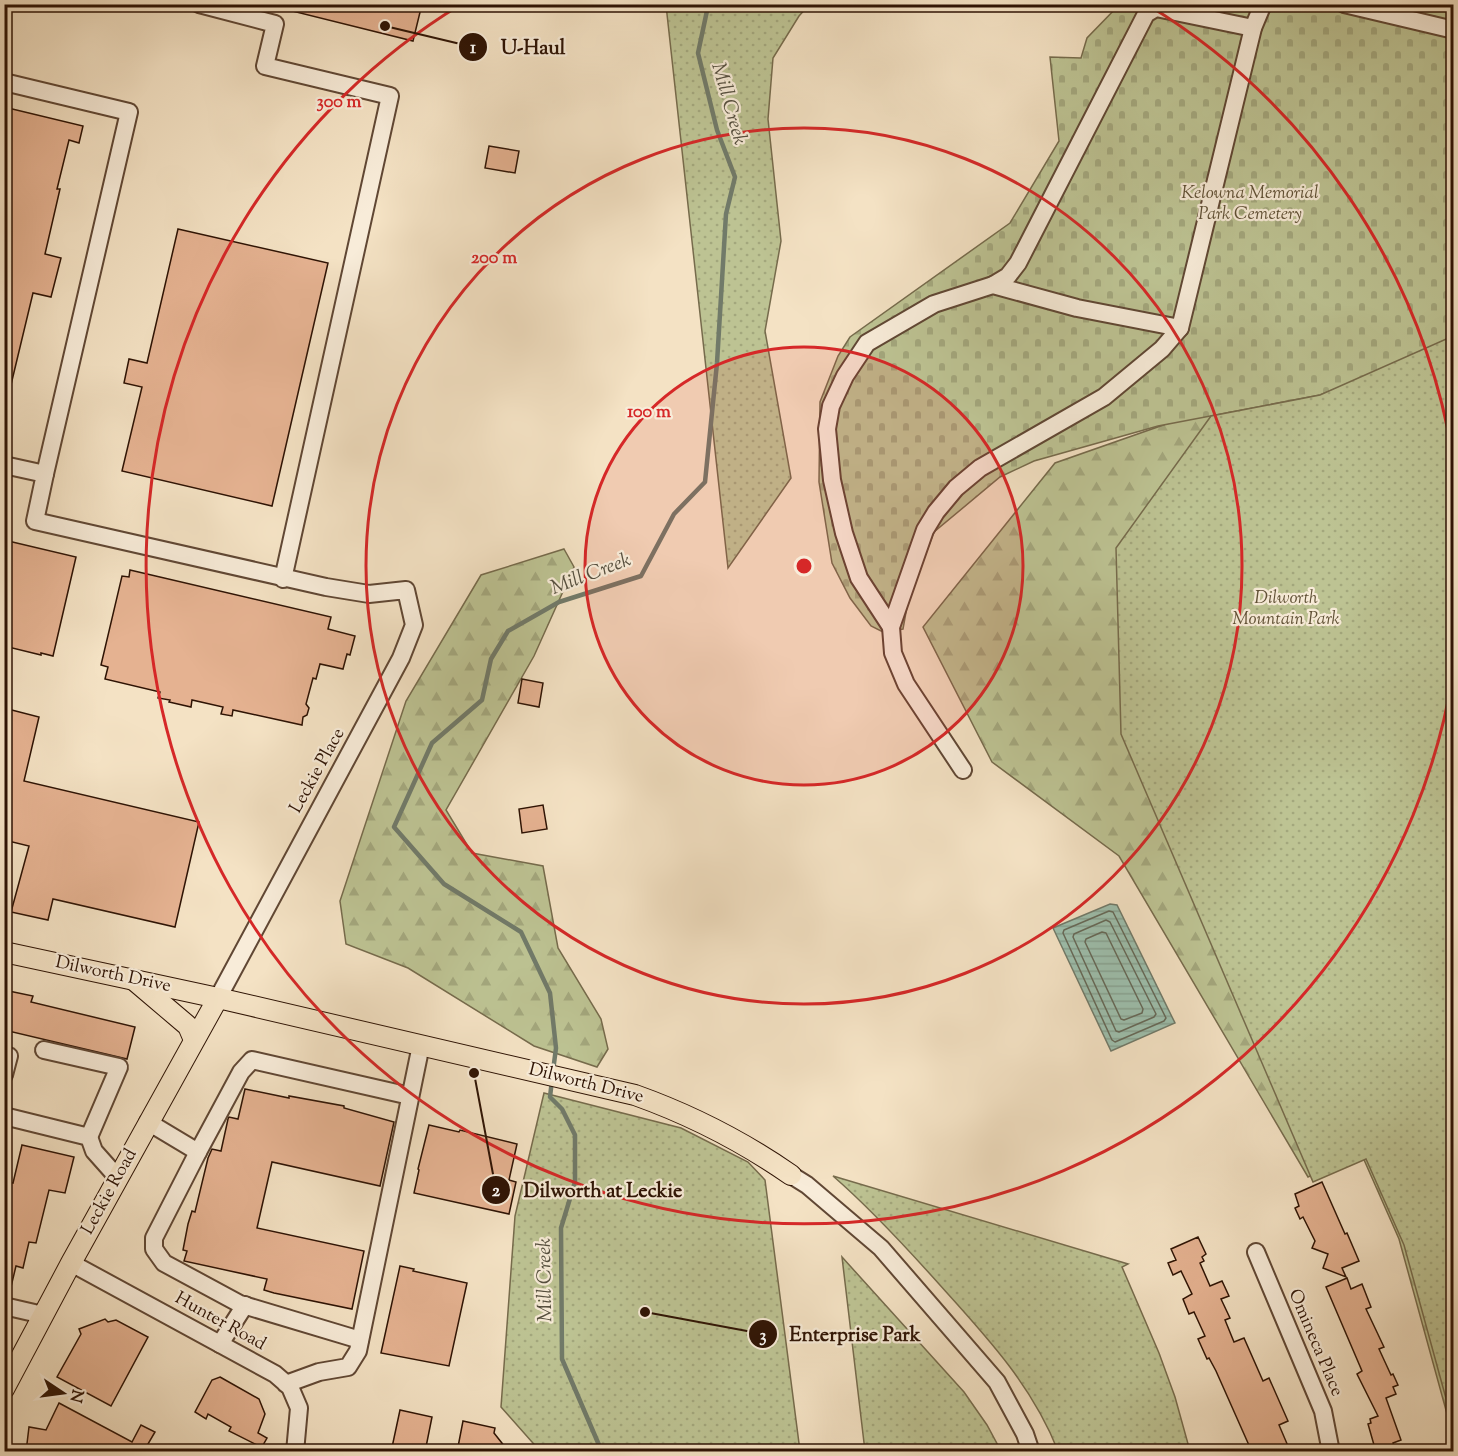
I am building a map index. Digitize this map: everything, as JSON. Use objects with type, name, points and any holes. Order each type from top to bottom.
[{"type":"main road","name":"Dilworth Drive","points":[[4,952],[218,998],[635,1095],[687,1115],[755,1150],[791,1174]]},
{"type":"main road","points":[[135,981],[188,1026],[194,1040]]},
{"type":"main road","name":"Leckie Road","points":[[4,1389],[148,1122],[218,998]]},
{"type":"street","points":[[4,82],[129,112],[35,521],[283,579],[390,96],[265,66],[275,24],[199,4]]},
{"type":"street","points":[[963,770],[906,684],[893,653],[891,627],[925,530],[936,512],[956,488],[980,468],[1104,397],[1155,355],[1180,328],[1253,28],[1263,4]]},
{"type":"street","points":[[1344,4],[1454,30]]},
{"type":"street","points":[[891,627],[859,578],[844,533],[832,480],[827,429],[831,406],[845,376],[867,343],[934,304],[993,285],[1008,276],[1018,263],[1146,14],[1156,8],[1253,28]]},
{"type":"street","points":[[993,285],[1077,308],[1180,328]]},
{"type":"street","points":[[4,465],[45,474]]},
{"type":"street","name":"Leckie Place","points":[[218,998],[401,658],[414,625],[406,590],[369,594],[283,579]]},
{"type":"street","points":[[286,1384],[318,1372],[348,1367],[358,1351],[421,1045]]},
{"type":"street","points":[[44,1050],[119,1067],[90,1137],[94,1151],[118,1178]]},
{"type":"street","points":[[4,1055],[9,1056],[4,1075]]},
{"type":"street","points":[[360,1340],[245,1305],[164,1263],[154,1249],[154,1238],[241,1072],[252,1060],[410,1096]]},
{"type":"street","points":[[4,1116],[90,1137]]},
{"type":"street","points":[[148,1122],[198,1152]]},
{"type":"street","name":"Dilworth Drive","points":[[791,1174],[881,1248],[996,1382],[1025,1434],[1031,1452]]},
{"type":"street","name":"Omineca Place","points":[[1256,1252],[1323,1411],[1331,1452]]},
{"type":"street","name":"Hunter Road","points":[[71,1263],[274,1374],[290,1387],[299,1408],[295,1452]]},
{"type":"street","points":[[220,1344],[245,1305]]},
{"type":"street","points":[[4,1306],[43,1316]]},
{"type":"green space","points":[[666,5],[809,5],[799,16],[773,58],[768,119],[781,241],[765,331],[791,478],[728,568]]},
{"type":"green space","name":"Kelowna Memorial Park Cemetery","points":[[1119,5],[1453,5],[1453,336],[1399,364],[1320,395],[1158,426],[1034,461],[1000,477],[934,532],[908,601],[903,629],[883,632],[871,626],[850,598],[832,563],[819,482],[820,402],[838,356],[850,337],[1010,223],[1059,141],[1050,57],[1081,58],[1087,38]]},
{"type":"green space","name":"Dilworth Mountain Park","points":[[1453,101],[1453,1451],[1450,1451],[1449,1421],[1399,1239],[1361,1153],[1308,1177],[1119,856],[992,762],[923,627],[1055,463],[1206,410]]},
{"type":"green space","name":"Dilworth Mountain Park","points":[[1454,336],[1453,1424],[1404,1245],[1366,1159],[1313,1182],[1121,734],[1116,548],[1211,416],[1320,395]]},
{"type":"green space","points":[[564,549],[574,567],[534,656],[446,810],[472,853],[543,866],[558,948],[601,1019],[608,1049],[597,1067],[534,1046],[408,968],[346,944],[340,901],[406,701],[481,575]]},
{"type":"green space","points":[[544,1093],[681,1128],[748,1162],[765,1180],[800,1451],[540,1451],[501,1407],[515,1216]]},
{"type":"green space","points":[[833,1176],[1128,1264],[1122,1267],[1159,1353],[1175,1397],[1190,1451],[1058,1451],[1035,1404],[990,1342],[901,1242]]},
{"type":"green space","points":[[842,1257],[964,1392],[987,1425],[1001,1451],[865,1451]]},
{"type":"water","points":[[1110,904],[1117,905],[1175,1023],[1111,1051],[1053,928]]},
{"type":"building","points":[[284,4],[422,4],[413,41],[284,9]]},
{"type":"building","points":[[4,107],[83,126],[79,143],[69,140],[57,189],[60,189],[45,254],[61,258],[51,297],[33,293],[9,393],[4,392]]},
{"type":"building","points":[[489,146],[519,151],[515,173],[485,168]]},
{"type":"building","points":[[178,229],[328,263],[272,506],[122,471],[142,387],[124,383],[129,359],[147,363]]},
{"type":"building","points":[[4,540],[76,557],[53,656],[4,646]]},
{"type":"building","points":[[130,570],[331,617],[328,629],[355,636],[350,655],[347,654],[343,669],[320,664],[316,679],[313,678],[306,704],[309,708],[307,715],[303,717],[302,725],[233,710],[232,716],[221,714],[223,707],[192,700],[191,707],[169,702],[170,700],[158,698],[160,692],[105,679],[108,667],[101,665],[122,576],[129,577]]},
{"type":"building","points":[[522,679],[543,683],[539,707],[518,703]]},
{"type":"building","points":[[4,708],[39,717],[24,781],[199,822],[175,927],[53,899],[48,920],[11,912],[29,846],[4,840]]},
{"type":"building","points":[[543,805],[547,829],[522,833],[519,809]]},
{"type":"building","points":[[4,990],[33,996],[31,1002],[135,1027],[127,1059],[4,1030]]},
{"type":"building","points":[[245,1089],[344,1106],[344,1108],[394,1122],[380,1186],[272,1162],[257,1228],[364,1251],[352,1309],[274,1293],[264,1290],[267,1279],[184,1261],[187,1251],[183,1250],[188,1224],[192,1211],[195,1212],[208,1158],[212,1149],[221,1151],[228,1119],[229,1117],[238,1119]]},
{"type":"building","points":[[429,1125],[517,1144],[509,1180],[516,1182],[509,1214],[414,1193]]},
{"type":"building","points":[[22,1145],[74,1157],[65,1193],[49,1190],[36,1243],[29,1242],[23,1268],[16,1266],[9,1295],[4,1294],[4,1181],[13,1183]]},
{"type":"building","points":[[1322,1182],[1359,1261],[1342,1268],[1346,1277],[1323,1268],[1328,1254],[1312,1248],[1315,1241],[1303,1217],[1300,1219],[1295,1208],[1299,1206],[1295,1194]]},
{"type":"building","points":[[1198,1237],[1206,1254],[1202,1257],[1204,1261],[1200,1263],[1210,1286],[1222,1281],[1229,1296],[1221,1299],[1230,1318],[1225,1320],[1234,1342],[1244,1338],[1263,1381],[1269,1378],[1288,1421],[1279,1425],[1288,1446],[1275,1452],[1252,1452],[1216,1371],[1209,1358],[1207,1359],[1198,1339],[1205,1336],[1194,1312],[1189,1314],[1183,1299],[1192,1294],[1181,1271],[1173,1275],[1168,1263],[1176,1260],[1171,1249]]},
{"type":"building","points":[[400,1266],[467,1283],[449,1366],[381,1353]]},
{"type":"building","points":[[1347,1278],[1351,1289],[1362,1284],[1371,1307],[1366,1309],[1384,1347],[1379,1349],[1398,1385],[1393,1387],[1396,1394],[1386,1398],[1401,1440],[1393,1443],[1396,1452],[1376,1452],[1368,1424],[1371,1423],[1370,1419],[1378,1416],[1357,1374],[1362,1371],[1326,1287]]},
{"type":"building","points":[[105,1319],[108,1322],[116,1320],[148,1337],[111,1406],[57,1377],[81,1334],[79,1329]]},
{"type":"building","points":[[220,1377],[259,1399],[265,1414],[258,1433],[267,1438],[263,1445],[259,1446],[229,1431],[231,1427],[208,1414],[206,1419],[195,1412],[212,1380]]},
{"type":"building","points":[[59,1403],[132,1442],[141,1425],[155,1432],[145,1449],[149,1452],[26,1452],[29,1427],[46,1430]]},
{"type":"building","points":[[400,1410],[432,1417],[425,1452],[391,1452]]},
{"type":"building","points":[[463,1421],[495,1428],[494,1433],[509,1452],[457,1452]]},
{"type":"waterway","name":"Mill Creek","points":[[553,1071],[556,1048],[550,993],[521,932],[444,884],[394,827],[432,743],[482,700],[491,659],[508,631],[559,602],[641,576],[674,514],[705,482],[717,363],[726,214],[735,177],[717,130],[698,53],[708,6],[711,4]]},
{"type":"waterway","name":"Mill Creek","points":[[552,1080],[550,1097],[562,1109],[575,1135],[575,1182],[561,1228],[562,1359],[602,1452]]},
{"type":"place","name":"U-Haul","points":[[385,26]]},
{"type":"place","name":"Dilworth at Leckie","points":[[474,1073]]},
{"type":"place","name":"Enterprise Park","points":[[645,1312]]}]
